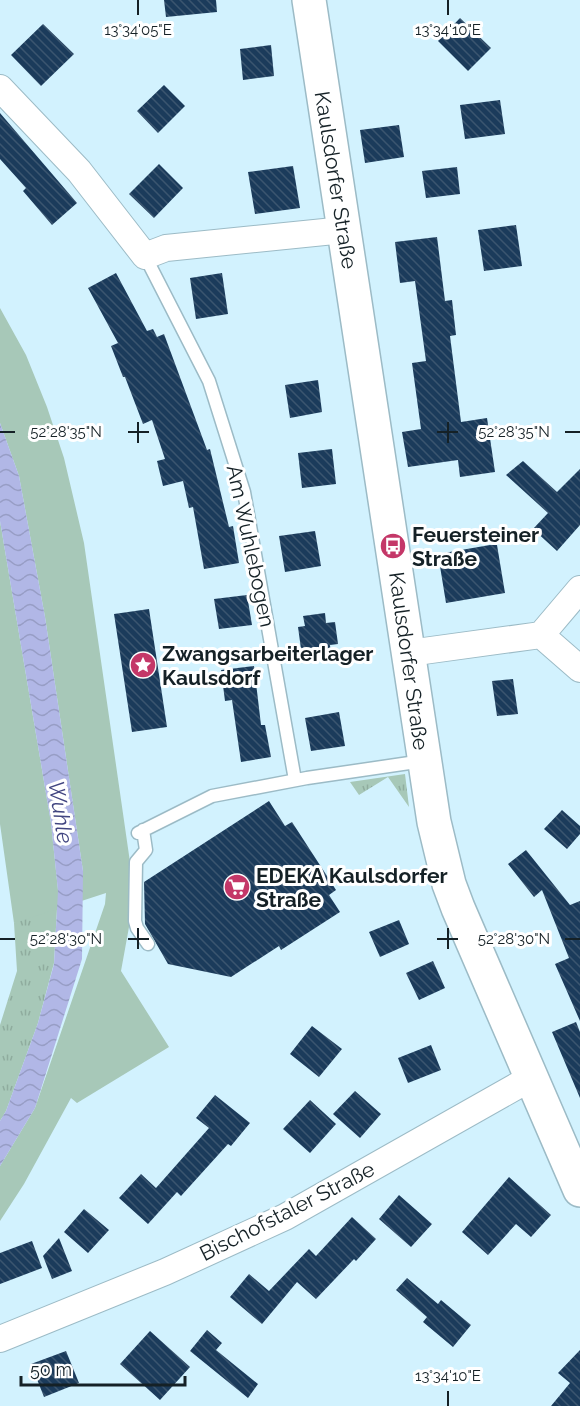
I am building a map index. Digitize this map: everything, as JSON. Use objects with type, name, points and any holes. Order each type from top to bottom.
[{"type":"main road","name":"Kaulsdorfer Straße","points":[[309,0],[434,822],[449,884],[580,1190]]},
{"type":"street","name":"Am Wuhlebogen","points":[[0,88],[79,171],[145,256]]},
{"type":"street","points":[[145,256],[166,248],[344,230]]},
{"type":"street","points":[[409,653],[541,635],[580,589]]},
{"type":"street","points":[[541,635],[580,669]]},
{"type":"street","name":"Bischofstaler Straße","points":[[0,1340],[165,1272],[276,1222],[531,1078]]},
{"type":"lane","name":"Am Wuhlebogen","points":[[145,256],[209,381],[244,492],[295,780]]},
{"type":"lane","points":[[148,944],[135,921],[136,862],[146,850],[141,831],[212,796],[295,780],[424,761]]},
{"type":"green space","points":[[0,308],[26,355],[47,407],[64,458],[84,543],[131,869],[129,927],[121,971],[169,1047],[77,1103],[71,1098],[24,1184],[0,1221],[0,1166],[35,1108],[105,904],[106,893],[14,923],[0,824],[0,521],[51,823],[58,890],[83,871],[45,617],[19,476],[0,423]]},
{"type":"green space","points":[[405,774],[409,807],[388,777],[359,795],[350,782]]},
{"type":"green space","points":[[58,891],[54,963],[38,1023],[6,1111],[0,1121],[0,1025],[17,971],[14,923]]},
{"type":"water","name":"Wuhle","points":[[0,423],[19,476],[45,617],[83,871],[82,959],[35,1108],[0,1166],[0,1121],[6,1111],[38,1023],[54,964],[58,891],[51,823],[0,521]]},
{"type":"building","points":[[164,0],[216,0],[217,12],[166,17]]},
{"type":"building","points":[[460,18],[491,48],[468,71],[438,41]]},
{"type":"building","points":[[43,24],[74,54],[41,86],[11,55]]},
{"type":"building","points":[[271,45],[274,76],[243,80],[240,49]]},
{"type":"building","points":[[164,85],[185,106],[158,133],[137,111]]},
{"type":"building","points":[[500,100],[505,134],[465,139],[460,105]]},
{"type":"building","points":[[0,113],[77,203],[52,225],[23,191],[26,188],[0,159]]},
{"type":"building","points":[[399,125],[404,157],[365,163],[360,130]]},
{"type":"building","points":[[159,164],[183,188],[154,218],[129,194]]},
{"type":"building","points":[[293,166],[300,208],[255,214],[248,172]]},
{"type":"building","points":[[457,167],[460,194],[426,198],[422,171]]},
{"type":"building","points":[[516,225],[522,266],[484,271],[478,230]]},
{"type":"building","points":[[437,237],[445,301],[452,300],[456,335],[450,336],[461,422],[487,418],[495,472],[460,477],[458,460],[408,467],[402,432],[421,429],[412,363],[426,361],[415,281],[400,283],[395,242]]},
{"type":"building","points":[[116,273],[147,331],[153,329],[157,337],[164,334],[207,450],[210,449],[229,527],[233,526],[239,563],[204,569],[193,507],[189,508],[183,481],[163,486],[157,461],[165,459],[152,420],[143,424],[111,346],[118,343],[88,288]]},
{"type":"building","points":[[222,273],[228,314],[196,319],[190,278]]},
{"type":"building","points":[[318,380],[322,412],[290,418],[285,385]]},
{"type":"building","points":[[332,449],[336,484],[302,488],[298,453]]},
{"type":"building","points":[[523,461],[557,492],[580,469],[580,525],[557,551],[533,529],[548,513],[506,475]]},
{"type":"building","points":[[315,531],[321,566],[285,572],[279,536]]},
{"type":"building","points":[[497,545],[505,593],[446,603],[438,554]]},
{"type":"building","points":[[247,595],[252,625],[219,629],[214,599]]},
{"type":"building","points":[[149,609],[167,727],[132,732],[114,614]]},
{"type":"building","points":[[325,613],[326,623],[335,622],[338,644],[330,645],[331,655],[310,659],[308,648],[301,649],[298,627],[305,626],[303,616]]},
{"type":"building","points":[[254,666],[261,725],[265,725],[271,757],[241,762],[232,700],[225,701],[221,670]]},
{"type":"building","points":[[513,679],[518,714],[497,716],[492,681]]},
{"type":"building","points":[[339,712],[345,746],[311,751],[305,718]]},
{"type":"building","name":"EDEKA Kaulsdorfer Straße","points":[[269,801],[285,826],[292,822],[336,890],[329,895],[340,912],[281,950],[279,946],[231,977],[168,964],[145,924],[144,882]]},
{"type":"building","points":[[562,810],[580,826],[580,834],[567,849],[544,829]]},
{"type":"building","points":[[526,850],[570,905],[580,901],[580,1021],[555,964],[569,958],[542,890],[534,897],[508,864]]},
{"type":"building","points":[[399,920],[409,944],[380,957],[369,932]]},
{"type":"building","points":[[433,961],[445,988],[419,1000],[406,973]]},
{"type":"building","points":[[576,1022],[580,1032],[580,1098],[552,1032]]},
{"type":"building","points":[[312,1026],[342,1049],[319,1077],[290,1054]]},
{"type":"building","points":[[431,1045],[441,1070],[408,1083],[398,1058]]},
{"type":"building","points":[[355,1091],[381,1114],[360,1138],[333,1114]]},
{"type":"building","points":[[215,1095],[250,1123],[231,1146],[228,1144],[181,1196],[177,1192],[148,1224],[119,1198],[141,1174],[156,1188],[209,1128],[196,1118]]},
{"type":"building","points":[[310,1100],[336,1124],[310,1153],[283,1129]]},
{"type":"building","points":[[509,1177],[551,1215],[531,1237],[516,1224],[488,1255],[462,1232]]},
{"type":"building","points":[[399,1195],[432,1224],[411,1247],[379,1219]]},
{"type":"building","points":[[84,1209],[109,1230],[88,1253],[64,1232]]},
{"type":"building","points":[[352,1217],[376,1239],[316,1299],[297,1282],[262,1324],[230,1297],[249,1274],[269,1291],[309,1249],[316,1256]]},
{"type":"building","points":[[59,1238],[72,1271],[52,1279],[43,1256]]},
{"type":"building","points":[[32,1241],[42,1268],[0,1284],[0,1253]]},
{"type":"building","points":[[407,1278],[438,1304],[441,1300],[471,1325],[453,1347],[423,1322],[427,1317],[396,1290]]},
{"type":"building","points":[[207,1330],[222,1343],[216,1350],[258,1384],[248,1398],[190,1351]]},
{"type":"building","points":[[150,1331],[190,1367],[160,1400],[120,1364]]},
{"type":"building","points":[[580,1350],[580,1406],[551,1406],[570,1383],[558,1373]]},
{"type":"building","points":[[66,1351],[79,1383],[44,1397],[31,1364]]},
{"type":"place","name":"Feuersteiner Straße","points":[[393,546]]},
{"type":"place","name":"Zwangsarbeiterlager Kaulsdorf","points":[[143,665]]},
{"type":"place","name":"EDEKA Kaulsdorfer Straße","points":[[237,887]]}]
